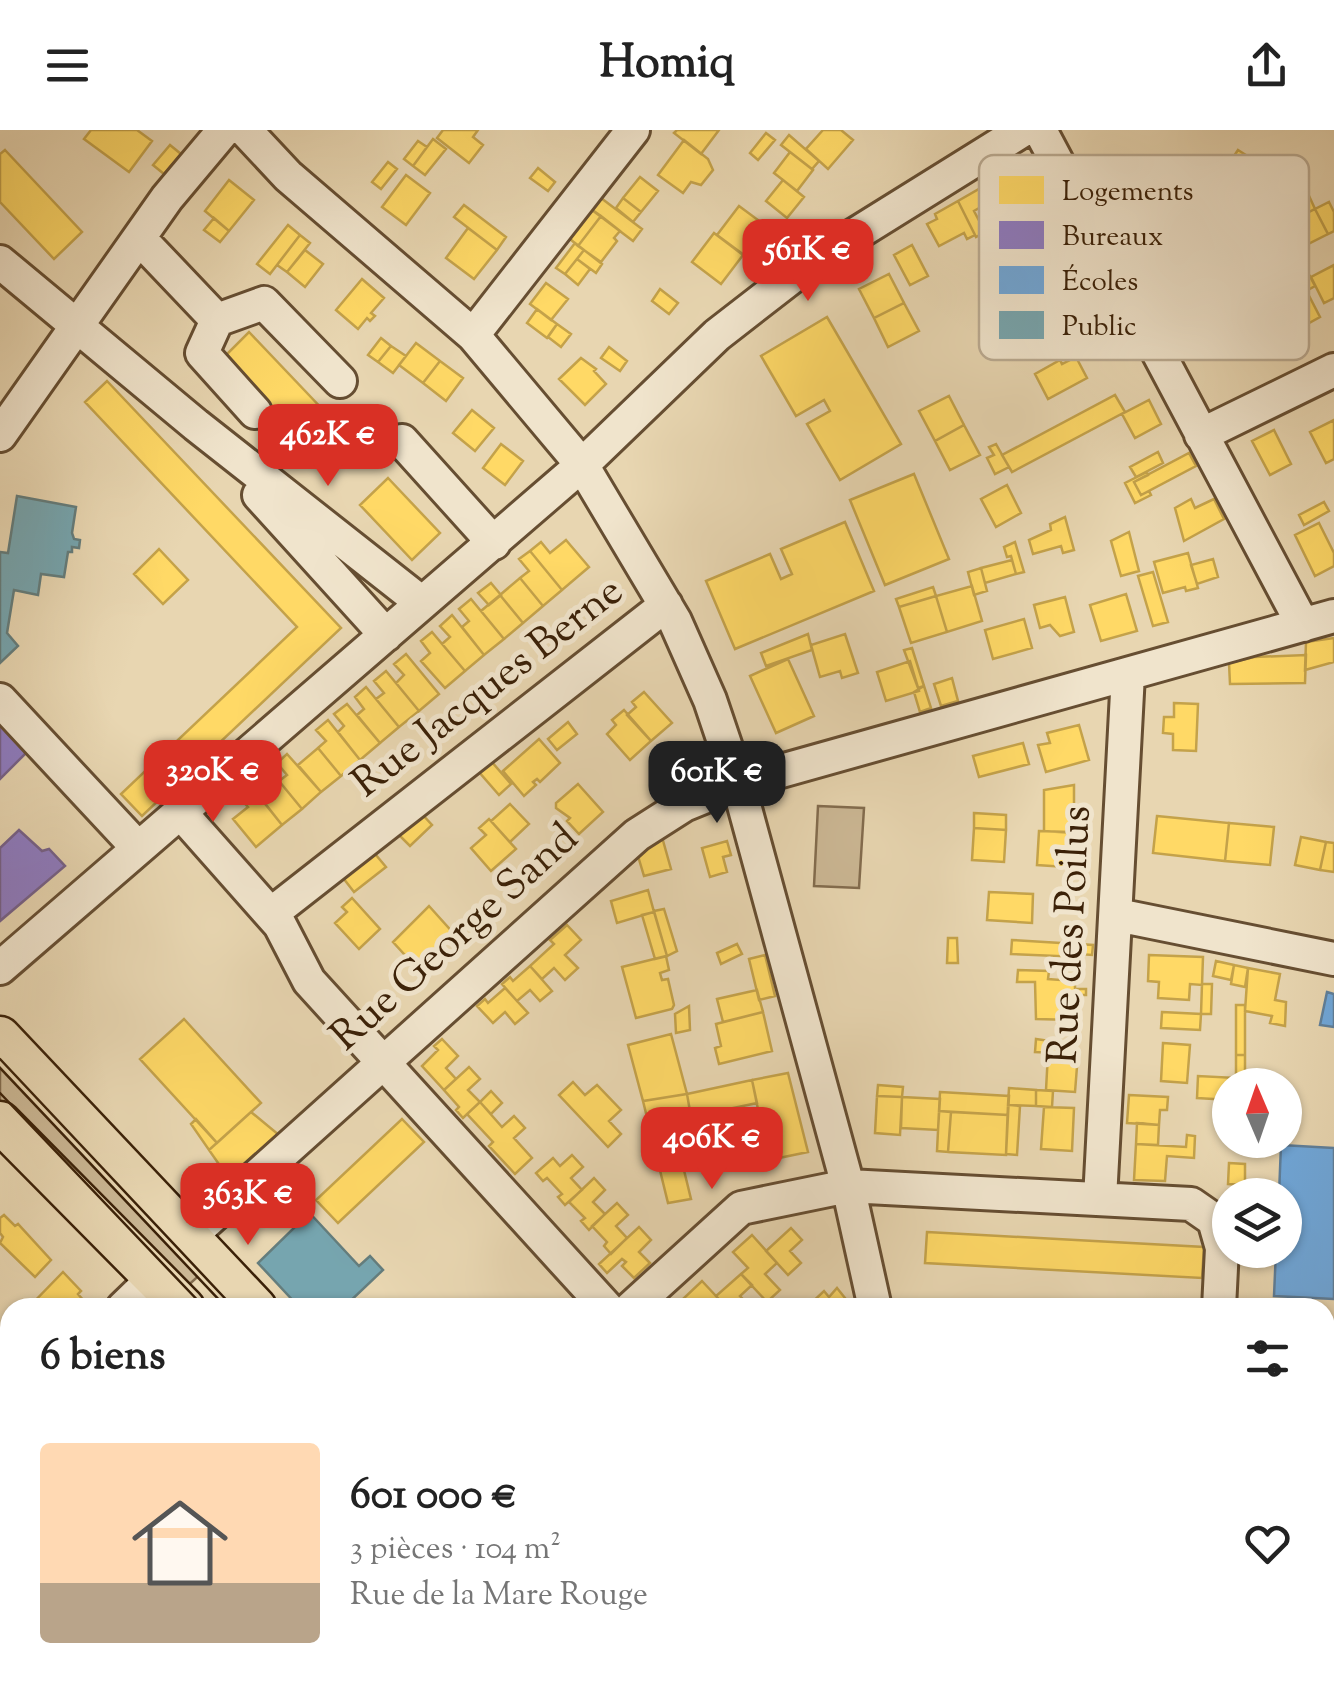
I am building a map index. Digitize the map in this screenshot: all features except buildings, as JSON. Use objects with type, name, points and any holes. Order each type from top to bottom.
[{"type":"main road","points":[[0,1036],[247,1298]]},
{"type":"main road","points":[[0,1122],[175,1298]]},
{"type":"street","points":[[0,435],[167,198],[224,130]]},
{"type":"street","points":[[244,130],[288,176],[473,335],[582,465],[666,604],[710,700],[738,783],[848,1186],[873,1298]]},
{"type":"street","points":[[473,335],[633,130]]},
{"type":"street","points":[[983,155],[1024,130]]},
{"type":"street","points":[[1040,130],[1053,155]]},
{"type":"street","points":[[0,968],[494,543],[582,465],[717,334],[810,262],[979,158]]},
{"type":"street","points":[[139,238],[217,320]]},
{"type":"street","points":[[0,262],[196,425],[422,603]]},
{"type":"street","points":[[255,412],[202,353],[217,320],[264,304],[340,380]]},
{"type":"street","points":[[1161,360],[1201,435],[1318,621]]},
{"type":"street","points":[[1201,435],[1334,370]]},
{"type":"street","points":[[196,425],[386,635]]},
{"type":"street","points":[[402,440],[494,543]]},
{"type":"street","name":"Rue Jacques Berne","points":[[270,914],[666,604]]},
{"type":"street","name":"Rue George Sand","points":[[189,1236],[638,835],[684,805],[738,783],[1318,621]]},
{"type":"street","name":"Rue des Poilus","points":[[1100,1200],[1128,674]]},
{"type":"street","points":[[0,700],[138,848]]},
{"type":"street","points":[[180,812],[270,914],[309,982],[598,1298]]},
{"type":"street","points":[[1117,915],[1334,959]]},
{"type":"street","points":[[642,1298],[741,1208],[848,1186],[1191,1204],[1214,1220],[1222,1248],[1220,1298]]},
{"type":"street","points":[[133,1298],[155,1277]]},
{"type":"shaded area","points":[[818,806],[864,808],[859,888],[814,886]]},
{"type":"shaded area","points":[[0,1052],[205,1270],[182,1291],[0,1102]]},
{"type":"tram line","points":[[0,1059],[225,1298]]},
{"type":"tram line","points":[[0,1093],[195,1298]]}]
